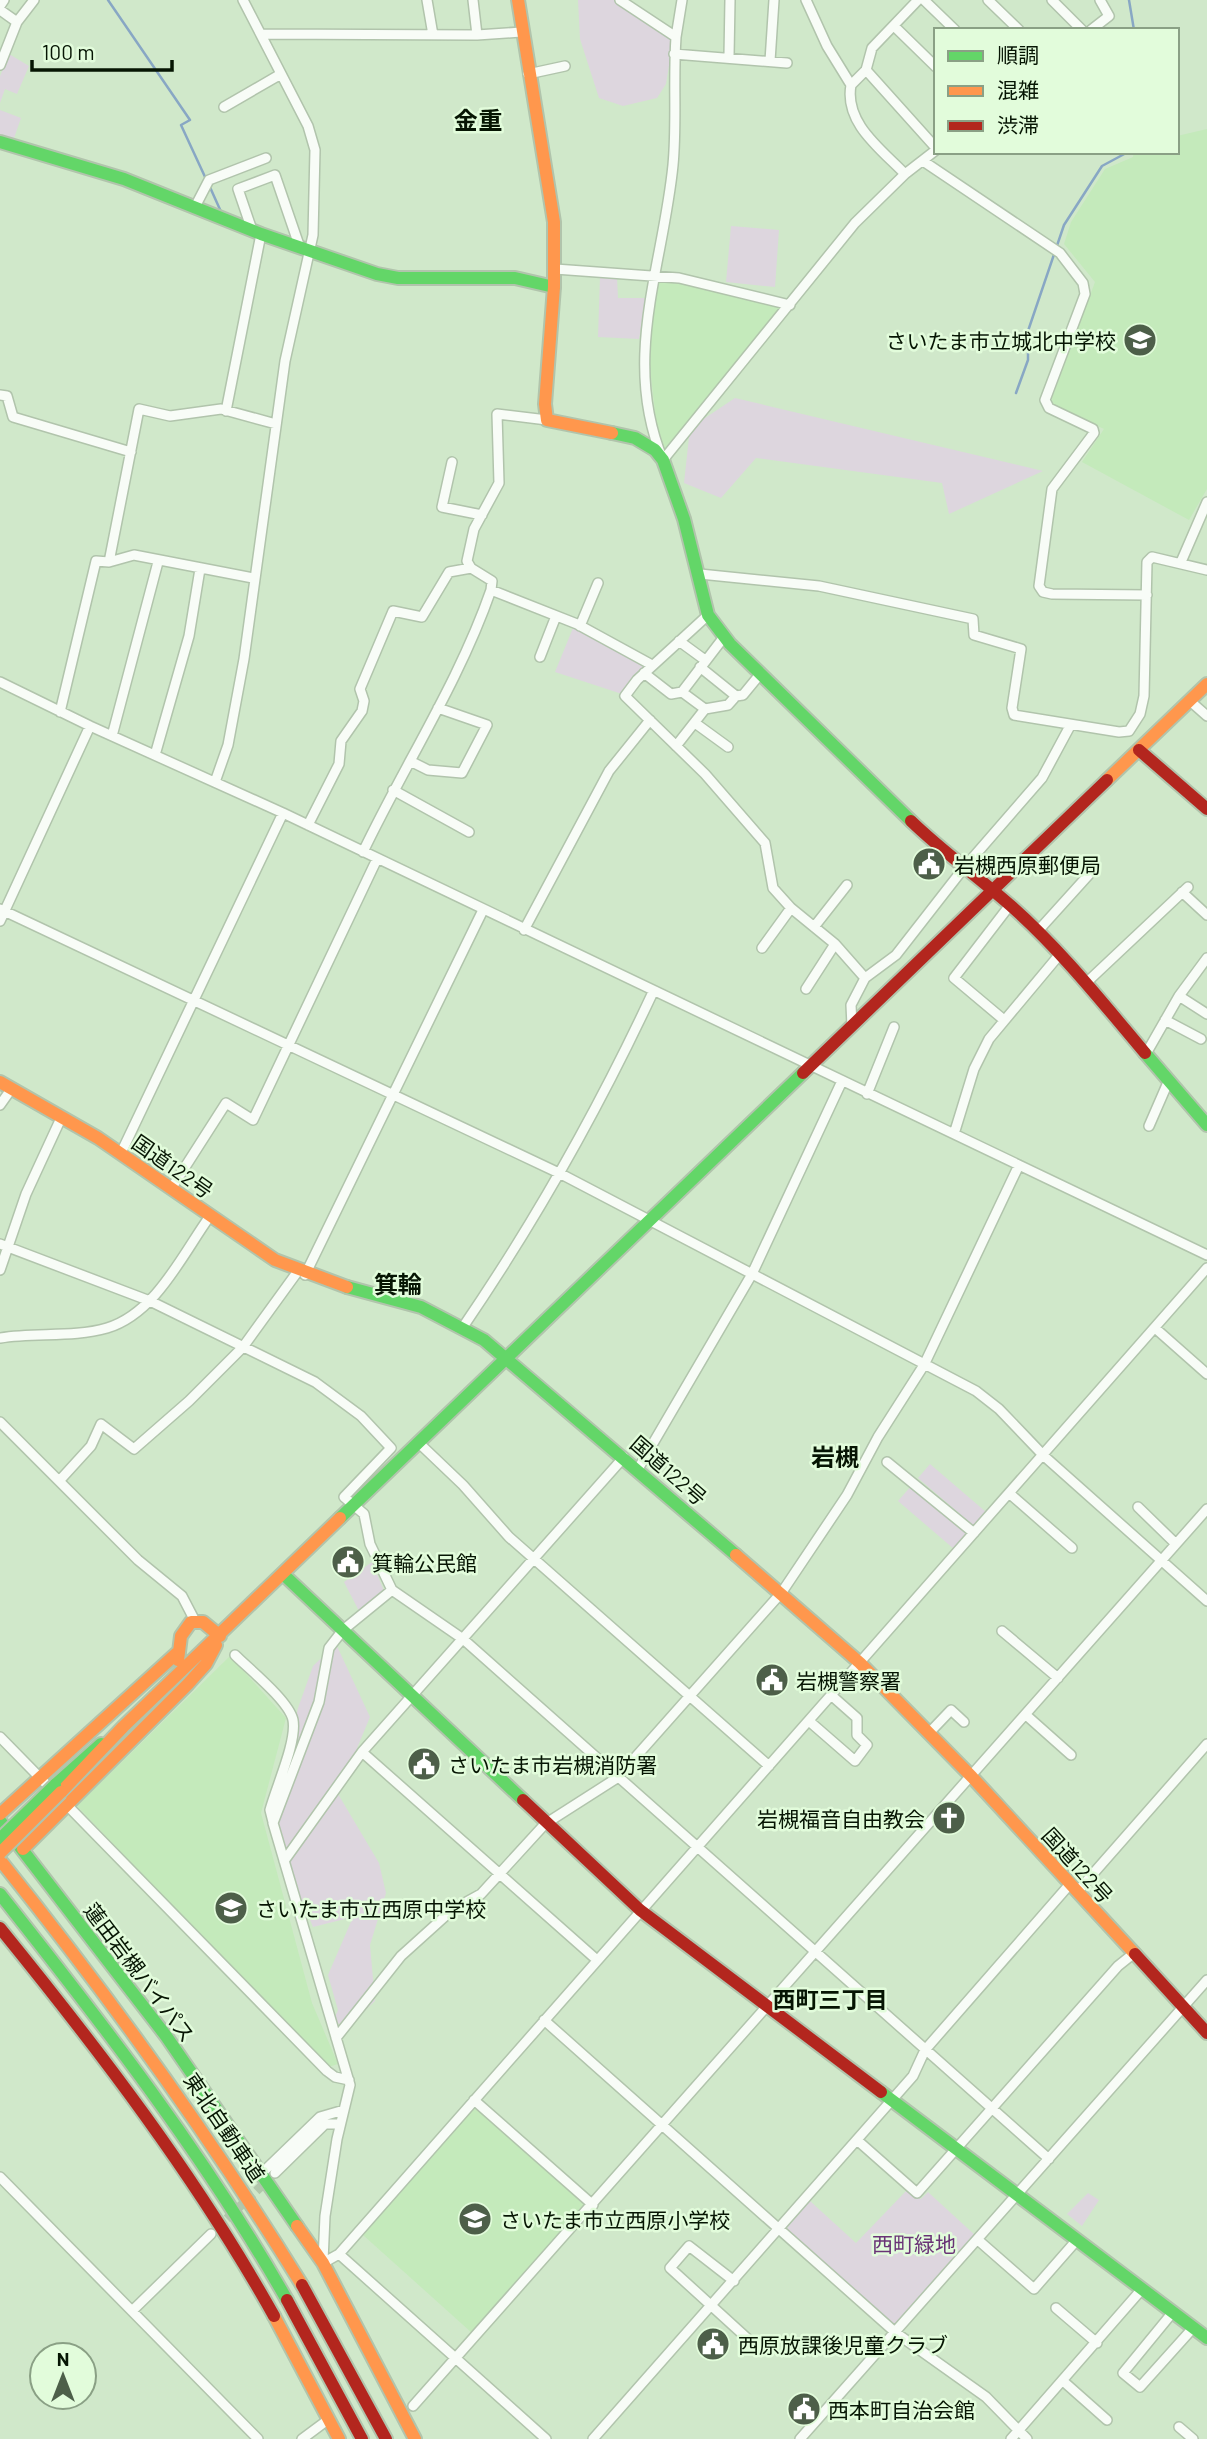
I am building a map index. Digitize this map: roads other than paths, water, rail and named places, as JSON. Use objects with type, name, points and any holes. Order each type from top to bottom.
[{"type":"main road","points":[[518,0],[521,32],[548,182],[555,270],[545,404],[547,420],[559,425],[635,438],[655,450],[663,460],[700,574],[708,615],[724,637],[963,869],[1010,905],[1060,954],[1206,1123]]},
{"type":"main road","points":[[0,142],[124,179],[257,232],[377,274],[398,278],[515,278],[554,287]]},
{"type":"main road","points":[[0,1853],[91,1751],[123,1727],[220,1636],[1207,684]]},
{"type":"main road","points":[[1142,747],[1207,809]]},
{"type":"main road","name":"国道122号","points":[[6,1085],[121,1153],[275,1260],[302,1273],[421,1307],[463,1327],[507,1359],[782,1592],[860,1663],[930,1732],[1207,2033]]},
{"type":"main road","points":[[284,1574],[545,1824],[640,1910],[1207,2338]]},
{"type":"main road","points":[[181,1673],[177,1653],[181,1636],[195,1621],[203,1622],[220,1636]]},
{"type":"main road","points":[[23,1850],[188,1684],[206,1664],[220,1636]]},
{"type":"main road","points":[[0,1814],[177,1653]]},
{"type":"main road","points":[[0,1839],[58,1788]]},
{"type":"main road","name":"蓮田岩槻バイパス","points":[[0,1821],[269,2173],[323,2263],[415,2439]]},
{"type":"main road","name":"東北自動車道","points":[[0,1860],[130,2025],[233,2171],[327,2326],[386,2439]]},
{"type":"main road","name":"東北自動車道","points":[[0,1894],[106,2030],[200,2160],[286,2296],[362,2439]]},
{"type":"main road","points":[[0,1928],[86,2035],[153,2126],[226,2236],[280,2327],[339,2439]]},
{"type":"street","points":[[4,0],[0,8],[17,22]]},
{"type":"street","points":[[0,65],[17,22],[34,0]]},
{"type":"street","points":[[215,782],[228,745],[246,646],[253,578],[304,248],[313,235],[315,150],[308,126],[243,0]]},
{"type":"street","points":[[426,0],[432,35]]},
{"type":"street","points":[[472,0],[477,35]]},
{"type":"street","points":[[620,0],[676,37]]},
{"type":"street","points":[[682,0],[674,54],[673,165],[643,343],[647,399],[654,438],[663,460],[855,223],[905,174],[934,151]]},
{"type":"street","points":[[729,56],[730,0]]},
{"type":"street","points":[[771,61],[774,0]]},
{"type":"street","points":[[806,0],[827,46],[851,85]]},
{"type":"street","points":[[905,174],[860,128],[848,101],[851,85],[866,70],[872,48],[918,0]]},
{"type":"street","points":[[924,0],[953,28]]},
{"type":"street","points":[[988,0],[1017,28]]},
{"type":"street","points":[[1052,0],[1080,28]]},
{"type":"street","points":[[1094,28],[1109,16],[1100,0]]},
{"type":"street","points":[[894,26],[934,65]]},
{"type":"street","points":[[261,34],[477,35],[521,32]]},
{"type":"street","points":[[674,54],[729,56],[787,63]]},
{"type":"street","points":[[528,74],[565,66]]},
{"type":"street","points":[[866,70],[934,147]]},
{"type":"street","points":[[224,107],[281,74]]},
{"type":"street","points":[[195,207],[209,180],[266,158]]},
{"type":"street","points":[[923,161],[1060,253],[1083,283],[1085,294],[1045,400],[1049,408],[1093,429],[1094,433],[1052,489],[1039,586],[1043,592],[1052,594],[1147,595]]},
{"type":"street","points":[[226,411],[257,232],[238,189],[275,175],[304,248]]},
{"type":"street","points":[[555,270],[655,274],[747,292],[790,305]]},
{"type":"street","points":[[0,395],[7,396],[13,417],[131,452]]},
{"type":"street","points":[[109,562],[139,409],[170,416],[226,411],[276,424]]},
{"type":"street","points":[[363,852],[393,790],[472,644],[491,590],[492,581],[471,568],[467,561],[474,529],[499,483],[497,414],[547,420]]},
{"type":"street","points":[[452,462],[442,507],[482,515]]},
{"type":"street","points":[[1181,562],[1207,502]]},
{"type":"street","points":[[60,712],[96,561],[109,562],[134,555],[158,562],[253,578]]},
{"type":"street","points":[[1129,731],[1140,714],[1144,696],[1147,562],[1152,557],[1207,570]]},
{"type":"street","points":[[113,736],[158,562]]},
{"type":"street","points":[[308,825],[339,764],[341,741],[362,711],[364,701],[360,689],[393,611],[422,617],[449,572],[471,568]]},
{"type":"street","points":[[155,755],[189,636],[200,569]]},
{"type":"street","points":[[700,574],[818,586],[973,619],[974,635],[1021,649],[1012,708],[1014,715],[1070,726],[1129,731],[1142,747]]},
{"type":"street","points":[[580,626],[598,583]]},
{"type":"street","points":[[491,590],[580,626],[652,665]]},
{"type":"street","points":[[708,615],[652,665],[625,696],[677,746],[765,843],[773,888],[791,908],[835,944],[865,978]]},
{"type":"street","points":[[540,656],[556,616]]},
{"type":"street","points":[[644,673],[671,694],[682,692],[724,637]]},
{"type":"street","points":[[679,641],[736,696]]},
{"type":"street","points":[[677,746],[705,709],[728,705],[736,696],[743,695],[761,673]]},
{"type":"street","points":[[0,682],[90,726],[283,813],[1207,1255]]},
{"type":"street","points":[[682,692],[705,709]]},
{"type":"street","points":[[1190,701],[1207,716]]},
{"type":"street","points":[[410,761],[428,770],[462,773],[487,725],[438,708]]},
{"type":"street","points":[[524,930],[609,771],[650,720]]},
{"type":"street","points":[[695,723],[728,747]]},
{"type":"street","points":[[0,921],[2,910],[90,726]]},
{"type":"street","points":[[852,1026],[851,1006],[865,978],[896,955],[963,869],[1042,778],[1070,726]]},
{"type":"street","points":[[393,790],[469,832]]},
{"type":"street","points":[[121,1153],[283,813]]},
{"type":"street","points":[[171,1189],[226,1103],[253,1120],[377,859]]},
{"type":"street","points":[[1037,932],[1093,870]]},
{"type":"street","points":[[814,927],[847,885]]},
{"type":"street","points":[[1085,984],[1185,890],[1207,915]]},
{"type":"street","points":[[1004,1020],[954,978],[1010,905]]},
{"type":"street","points":[[762,948],[791,908]]},
{"type":"street","points":[[2,910],[561,1174],[976,1391],[999,1409],[1044,1456],[1207,1601]]},
{"type":"street","points":[[61,1480],[91,1446],[102,1424],[134,1448],[189,1401],[243,1347],[302,1273],[394,1095],[483,910]]},
{"type":"street","points":[[806,989],[835,944]]},
{"type":"street","points":[[954,1134],[974,1069],[989,1039],[1060,954]]},
{"type":"street","points":[[1147,1052],[1179,996],[1207,958]]},
{"type":"street","points":[[463,1327],[513,1253],[561,1174],[610,1084],[653,992]]},
{"type":"street","points":[[1179,996],[1207,1014]]},
{"type":"street","points":[[1165,1020],[1201,1039]]},
{"type":"street","points":[[867,1094],[894,1027]]},
{"type":"street","points":[[1149,1126],[1169,1080]]},
{"type":"street","points":[[638,1469],[752,1274],[842,1082]]},
{"type":"street","points":[[0,1105],[6,1085]]},
{"type":"street","points":[[0,1270],[4,1244],[62,1116]]},
{"type":"street","points":[[336,2038],[401,1956],[452,1910],[481,1894],[545,1824],[617,1778],[782,1592],[847,1495],[877,1437],[925,1365],[1019,1165]]},
{"type":"street","points":[[0,1338],[106,1328],[134,1317],[150,1301],[211,1216]]},
{"type":"street","points":[[4,1244],[150,1301],[315,1382],[361,1416],[391,1448],[344,1497],[364,1514],[370,1544],[392,1590],[463,1639],[1049,2159]]},
{"type":"street","points":[[323,2263],[339,2254],[1207,1268]]},
{"type":"street","points":[[1155,1328],[1207,1374]]},
{"type":"street","points":[[0,1422],[61,1480],[138,1560],[182,1596],[195,1621]]},
{"type":"street","points":[[420,1444],[463,1485],[509,1537],[769,1766]]},
{"type":"street","points":[[284,1861],[362,1752],[624,1457]]},
{"type":"street","points":[[887,1462],[974,1533]]},
{"type":"street","points":[[1009,1493],[1072,1548]]},
{"type":"street","points":[[1138,1507],[1177,1544]]},
{"type":"street","points":[[413,2406],[1207,1509]]},
{"type":"street","points":[[273,1823],[319,1702],[329,1648],[343,1630],[392,1590]]},
{"type":"street","points":[[1002,1631],[1058,1678]]},
{"type":"street","points":[[235,1655],[287,1707],[293,1720],[294,1735],[270,1810],[349,2080],[326,2216],[323,2263]]},
{"type":"street","points":[[809,1721],[855,1761],[867,1745],[857,1735],[857,1718],[831,1695]]},
{"type":"street","points":[[930,1732],[951,1710],[964,1722]]},
{"type":"street","points":[[1026,1715],[1071,1755]]},
{"type":"street","points":[[0,1737],[327,2071],[335,2077],[349,2080]]},
{"type":"street","points":[[593,2439],[891,2102],[913,2076],[925,2050],[1207,1744]]},
{"type":"street","points":[[362,1752],[597,1960]]},
{"type":"street","points":[[857,2140],[917,2193],[1118,1966],[1133,1954]]},
{"type":"street","points":[[800,2439],[1207,1980]]},
{"type":"street","points":[[544,2020],[896,2333],[986,2397],[1027,2439]]},
{"type":"street","points":[[474,2100],[593,2205]]},
{"type":"street","points":[[269,2173],[320,2117],[344,2110]]},
{"type":"street","points":[[269,2173],[325,2124],[340,2124]]},
{"type":"street","points":[[0,2177],[258,2439]]},
{"type":"street","points":[[132,2311],[211,2234]]},
{"type":"street","points":[[978,2240],[1034,2289],[1076,2241]]},
{"type":"street","points":[[734,2281],[689,2246],[670,2268],[760,2350]]},
{"type":"street","points":[[339,2254],[546,2439]]},
{"type":"street","points":[[1011,2439],[1142,2289]]},
{"type":"street","points":[[1056,2308],[1097,2343]]},
{"type":"street","points":[[1172,2312],[1123,2373],[1140,2387],[1193,2328]]},
{"type":"street","points":[[1063,2381],[1107,2420]]},
{"type":"street","points":[[302,2439],[329,2419]]},
{"type":"street","points":[[1179,2427],[1193,2439]]},
{"type":"waterway","points":[[108,0],[190,120],[181,125],[206,179]]},
{"type":"waterway","points":[[1129,0],[1134,28]]},
{"type":"waterway","points":[[1016,393],[1028,360],[1028,331],[1064,225],[1102,166],[1124,154]]},
{"type":"waterway","points":[[209,185],[222,214]]},
{"type":"tunnel","points":[[217,2228],[268,2180]]},
{"type":"place","name":"さいたま市立城北中学校","points":[[1140,340]]},
{"type":"place","name":"岩槻西原郵便局","points":[[929,864]]},
{"type":"place","name":"箕輪公民館","points":[[348,1562]]},
{"type":"place","name":"岩槻警察署","points":[[772,1680]]},
{"type":"place","name":"さいたま市岩槻消防署","points":[[424,1764]]},
{"type":"place","name":"岩槻福音自由教会","points":[[949,1818]]},
{"type":"place","name":"さいたま市立西原中学校","points":[[231,1908]]},
{"type":"place","name":"さいたま市立西原小学校","points":[[475,2219]]},
{"type":"place","name":"西原放課後児童クラブ","points":[[713,2344]]},
{"type":"place","name":"西本町自治会館","points":[[804,2409]]},
{"type":"district","name":"金重","points":[[478,119]]},
{"type":"district","name":"箕輪","points":[[398,1283]]},
{"type":"district","name":"岩槻","points":[[835,1456]]},
{"type":"district","name":"西町三丁目","points":[[830,1999]]},
{"type":"park label","name":"西町緑地","points":[[914,2243]]}]
